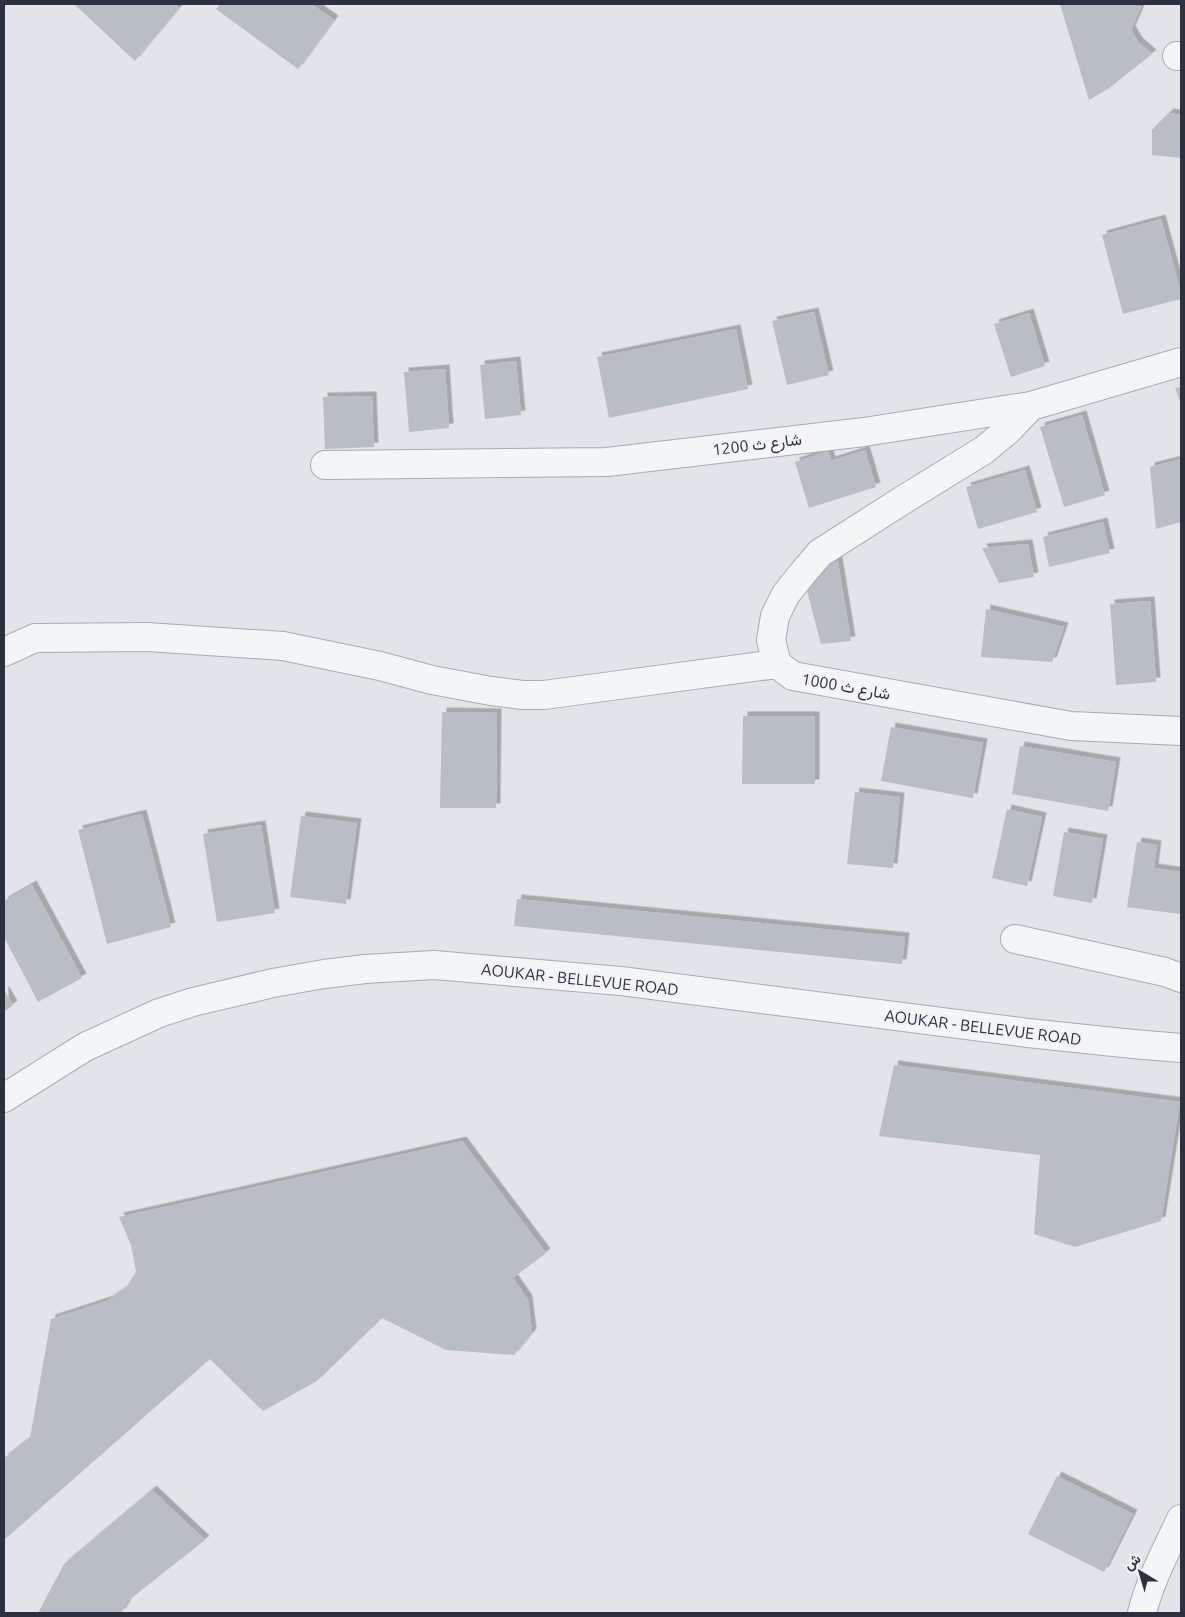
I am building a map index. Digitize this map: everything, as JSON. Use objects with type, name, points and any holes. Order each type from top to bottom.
[{"type":"street","name":"شارع ث 1200","points":[[325,465],[607,462],[864,432],[1031,406],[1181,362]]},
{"type":"street","points":[[4,652],[35,638],[147,637],[284,646],[380,666],[432,680],[523,695],[544,695],[777,664],[772,640],[775,616],[786,594],[820,553],[984,450],[1008,431],[1031,406]]},
{"type":"street","name":"شارع ث 1000","points":[[777,664],[793,676],[1070,726],[1181,731]]},
{"type":"street","points":[[1015,939],[1165,972],[1181,978]]},
{"type":"street","name":"AOUKAR - BELLEVUE ROAD","points":[[4,1098],[85,1047],[158,1013],[194,1002],[273,983],[324,974],[365,969],[434,965],[622,981],[1018,1032],[1181,1048]]},
{"type":"street","points":[[1142,1613],[1160,1563],[1181,1519]]},
{"type":"building","points":[[74,4],[174,4],[179,8],[135,61]]},
{"type":"building","points":[[220,4],[311,4],[334,20],[298,69],[216,9]]},
{"type":"building","points":[[1060,4],[1126,4],[1141,7],[1131,30],[1138,42],[1152,54],[1108,89],[1089,100]]},
{"type":"building","points":[[1169,113],[1181,115],[1181,158],[1152,155],[1152,130]]},
{"type":"building","points":[[1161,219],[1181,299],[1123,314],[1102,235]]},
{"type":"building","points":[[814,312],[829,375],[787,385],[772,321]]},
{"type":"building","points":[[1029,313],[1045,366],[1011,377],[994,324]]},
{"type":"building","points":[[736,329],[748,389],[609,418],[597,357]]},
{"type":"building","points":[[516,361],[521,415],[485,419],[480,365]]},
{"type":"building","points":[[445,369],[449,428],[409,432],[404,372]]},
{"type":"building","points":[[1181,387],[1181,404],[1175,388]]},
{"type":"building","points":[[372,396],[374,447],[325,449],[323,397]]},
{"type":"building","points":[[1082,415],[1105,495],[1064,507],[1040,427]]},
{"type":"building","points":[[865,450],[876,487],[809,508],[795,462],[828,451],[831,461]]},
{"type":"building","points":[[1181,459],[1181,522],[1156,529],[1150,467]]},
{"type":"building","points":[[1025,470],[1037,512],[978,529],[966,487]]},
{"type":"building","points":[[1103,522],[1110,553],[1049,567],[1043,537]]},
{"type":"building","points":[[1028,544],[1034,577],[999,583],[982,548]]},
{"type":"building","points":[[837,556],[851,641],[821,644],[805,583]]},
{"type":"building","points":[[1150,601],[1156,682],[1116,685],[1110,604]]},
{"type":"building","points":[[986,609],[1064,627],[1052,662],[981,657]]},
{"type":"building","points":[[442,712],[497,713],[496,808],[440,808]]},
{"type":"building","points":[[743,716],[815,716],[815,784],[742,784]]},
{"type":"building","points":[[891,727],[983,743],[973,798],[881,781]]},
{"type":"building","points":[[1020,746],[1116,762],[1108,811],[1012,794]]},
{"type":"building","points":[[855,792],[900,797],[893,868],[847,864]]},
{"type":"building","points":[[1007,809],[1042,817],[1027,886],[992,878]]},
{"type":"building","points":[[142,814],[171,927],[107,944],[78,830]]},
{"type":"building","points":[[301,816],[357,823],[346,904],[290,897]]},
{"type":"building","points":[[261,825],[275,913],[217,922],[203,834]]},
{"type":"building","points":[[1064,832],[1103,839],[1092,903],[1053,896]]},
{"type":"building","points":[[1137,842],[1157,845],[1154,868],[1181,872],[1180,914],[1127,907]]},
{"type":"building","points":[[32,885],[82,978],[38,1002],[4,937],[4,901]]},
{"type":"building","points":[[517,899],[905,937],[902,964],[514,926]]},
{"type":"building","points":[[4,990],[13,1005],[4,1012]]},
{"type":"building","points":[[894,1065],[1180,1102],[1161,1221],[1075,1247],[1034,1234],[1040,1155],[879,1136]]},
{"type":"building","points":[[462,1141],[546,1253],[513,1278],[528,1300],[532,1333],[514,1355],[446,1350],[382,1318],[317,1381],[263,1411],[210,1359],[4,1540],[4,1458],[30,1438],[51,1319],[109,1300],[126,1288],[136,1272],[131,1245],[119,1217]]},
{"type":"building","points":[[1057,1476],[1133,1514],[1104,1572],[1028,1534]]},
{"type":"building","points":[[152,1490],[205,1540],[129,1600],[121,1613],[38,1613],[64,1564]]}]
